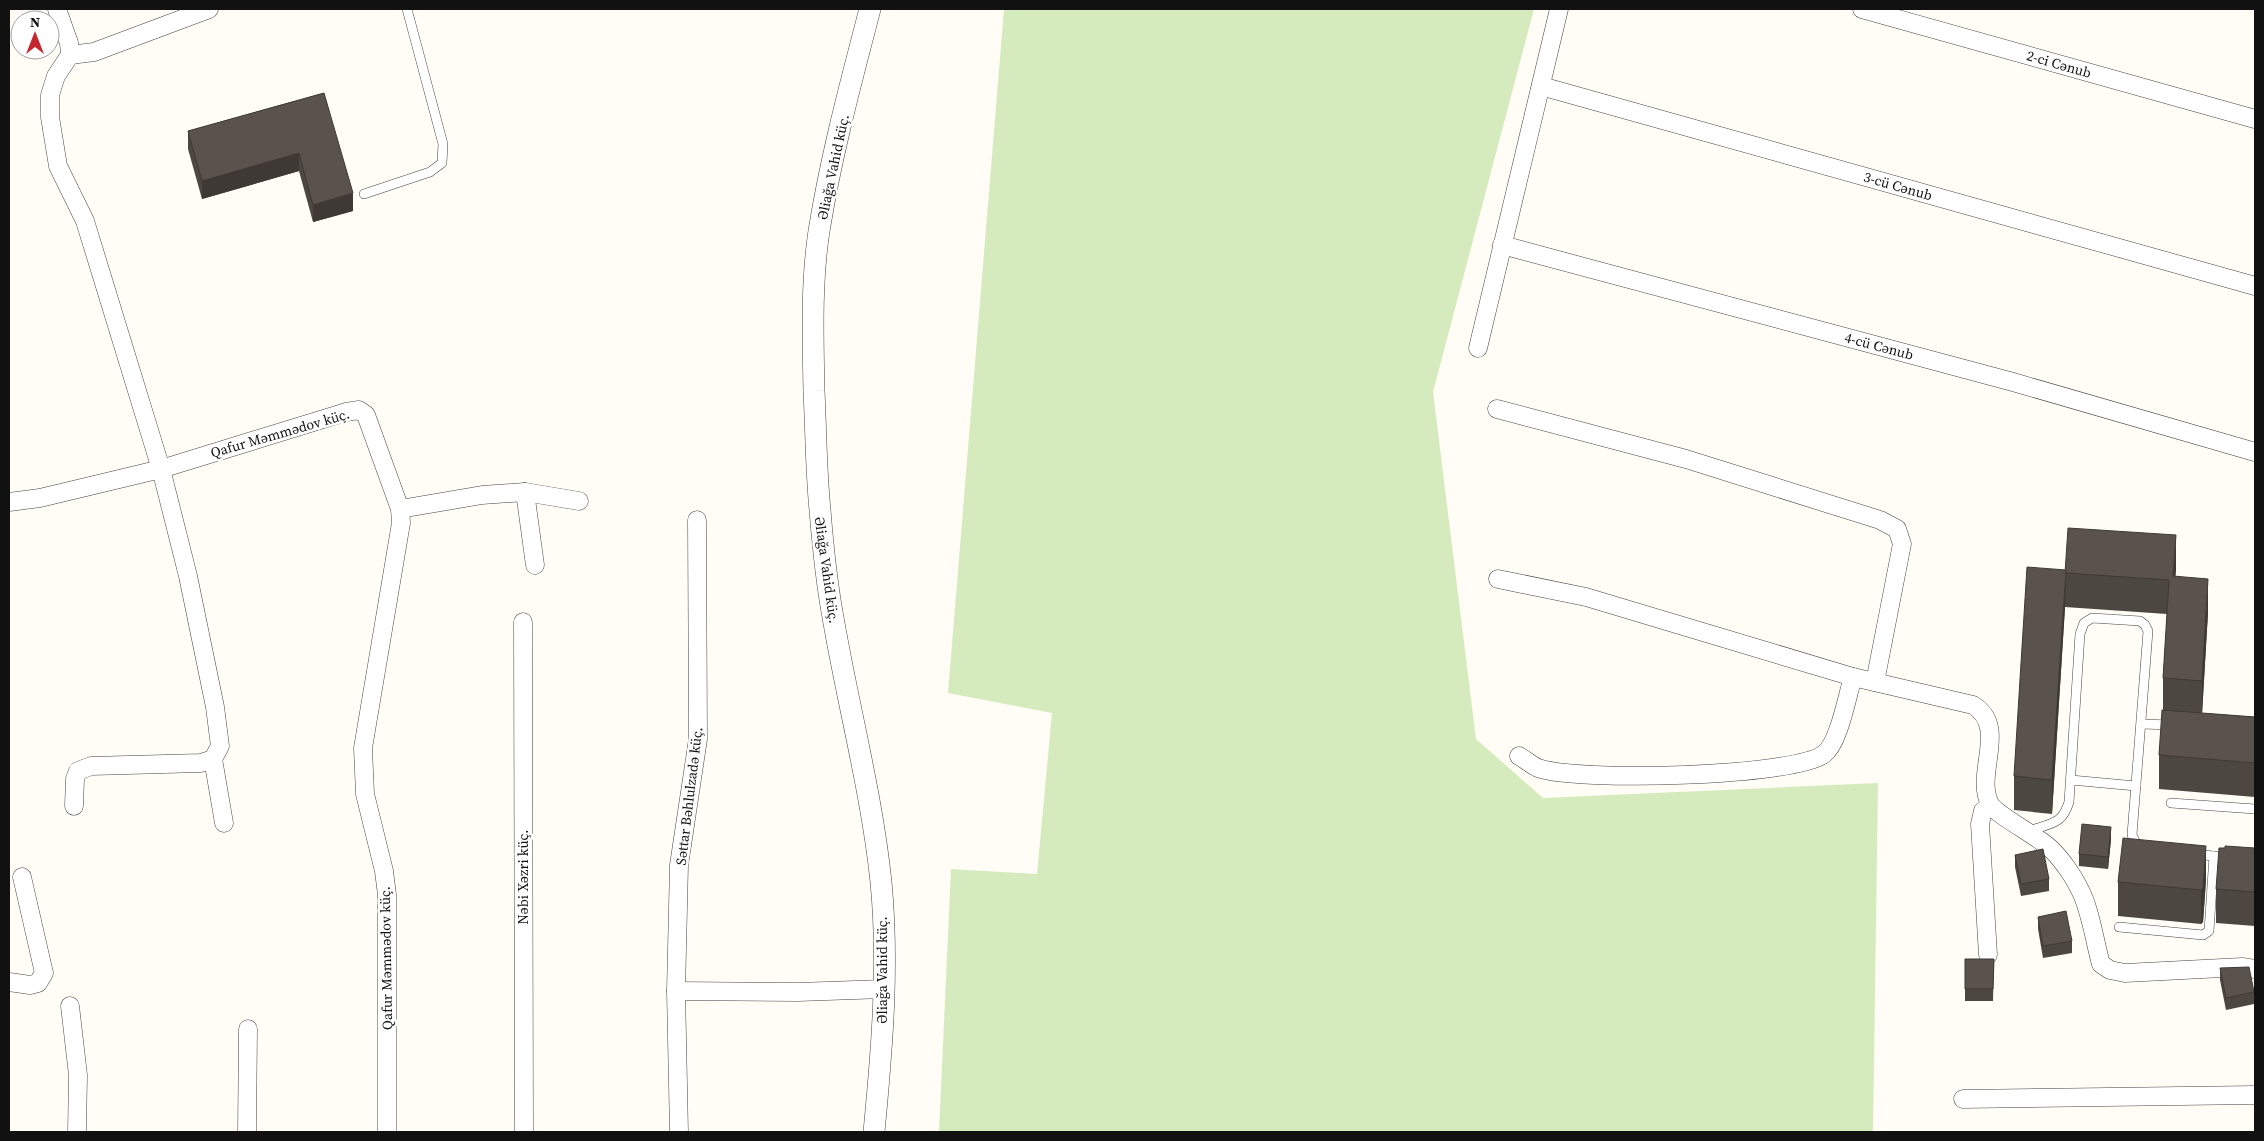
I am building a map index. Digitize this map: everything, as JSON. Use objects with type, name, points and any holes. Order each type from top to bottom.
[{"type":"street","points":[[58,9],[69,43],[70,55],[56,76],[50,95],[50,117],[58,166],[85,221],[161,469],[188,576],[216,707],[220,746],[213,759],[224,823]]},
{"type":"street","points":[[70,55],[94,52],[209,9]]},
{"type":"street","name":"Əliağa Vahid küç.","points":[[870,9],[834,158],[819,233],[813,297],[813,329],[820,518],[834,621],[868,796],[879,871],[884,940],[884,989],[874,1132]]},
{"type":"street","points":[[1478,348],[1559,9]]},
{"type":"street","name":"2-ci Cənub","points":[[1862,9],[2255,119]]},
{"type":"street","name":"3-cü Cənub","points":[[1541,86],[2255,286]]},
{"type":"street","name":"4-cü Cənub","points":[[1502,245],[2004,380],[2255,452]]},
{"type":"street","name":"Qafur Məmmədov küç.","points":[[161,469],[346,412],[359,410],[366,415],[400,509],[399,546],[362,748],[365,794],[384,871],[387,895],[387,1132]]},
{"type":"street","points":[[1497,410],[1686,459],[1880,520],[1897,529],[1902,544],[1875,682]]},
{"type":"street","points":[[9,502],[40,498],[161,469]]},
{"type":"street","points":[[400,509],[482,495],[525,492],[579,501]]},
{"type":"street","points":[[525,492],[535,564]]},
{"type":"street","name":"Səttar Bəhlulzadə küç.","points":[[679,1132],[676,991],[679,865],[698,739],[697,520]]},
{"type":"street","points":[[1498,579],[1586,597],[1853,677],[1973,704],[1984,711],[1988,721],[1990,739],[1986,792],[1991,806],[2051,849],[2081,891],[2101,964],[2110,970],[2125,973],[2242,967],[2255,969]]},
{"type":"street","name":"Nəbi Xəzri küç.","points":[[523,622],[524,1132]]},
{"type":"street","points":[[1518,756],[1538,768],[1599,775],[1662,776],[1791,766],[1812,762],[1826,753],[1835,739],[1853,677]]},
{"type":"street","points":[[74,806],[75,779],[78,772],[91,766],[201,763],[213,759]]},
{"type":"street","points":[[1988,955],[1980,824],[1984,811],[1991,806]]},
{"type":"street","points":[[9,982],[30,985],[42,980],[44,973],[22,877]]},
{"type":"street","points":[[676,991],[798,992],[884,989]]},
{"type":"street","points":[[70,1006],[78,1075],[77,1132]]},
{"type":"street","points":[[247,1132],[248,1028]]},
{"type":"street","points":[[1963,1099],[2255,1095]]},
{"type":"lane","points":[[364,194],[430,172],[442,163],[443,144],[407,9]]},
{"type":"lane","points":[[2035,829],[2057,822],[2066,814],[2069,802],[2080,634],[2084,623],[2092,618],[2140,622],[2145,625],[2148,632],[2132,836],[2137,847],[2145,850]]},
{"type":"lane","points":[[2142,724],[2180,725]]},
{"type":"lane","points":[[2071,780],[2136,786]]},
{"type":"lane","points":[[2171,803],[2255,809]]},
{"type":"lane","points":[[2184,853],[2239,858]]},
{"type":"lane","points":[[2120,927],[2202,935],[2209,931],[2214,856]]},
{"type":"green space","points":[[1004,9],[1534,9],[1433,392],[1476,739],[1543,798],[1878,783],[1873,1132],[939,1132],[951,869],[1037,874],[1052,713],[948,693]]},
{"type":"building","points":[[324,93],[353,193],[313,205],[299,153],[202,181],[188,131]]},
{"type":"building","points":[[2068,528],[2176,535],[2173,576],[2208,579],[2202,681],[2163,678],[2169,580],[2065,573]]},
{"type":"building","points":[[2027,567],[2066,570],[2052,780],[2014,776]]},
{"type":"building","points":[[2162,710],[2255,717],[2255,763],[2159,755]]},
{"type":"building","points":[[2082,824],[2111,827],[2108,857],[2079,854]]},
{"type":"building","points":[[2123,838],[2206,846],[2203,888],[2201,890],[2118,882]]},
{"type":"building","points":[[2225,846],[2255,848],[2255,892],[2216,889],[2219,848],[2225,848]]},
{"type":"building","points":[[2043,849],[2049,879],[2021,884],[2015,855]]},
{"type":"building","points":[[2066,911],[2072,941],[2043,946],[2038,917]]},
{"type":"building","points":[[1965,959],[1994,959],[1993,989],[1965,989]]},
{"type":"building","points":[[2249,967],[2254,992],[2226,998],[2220,968]]}]
